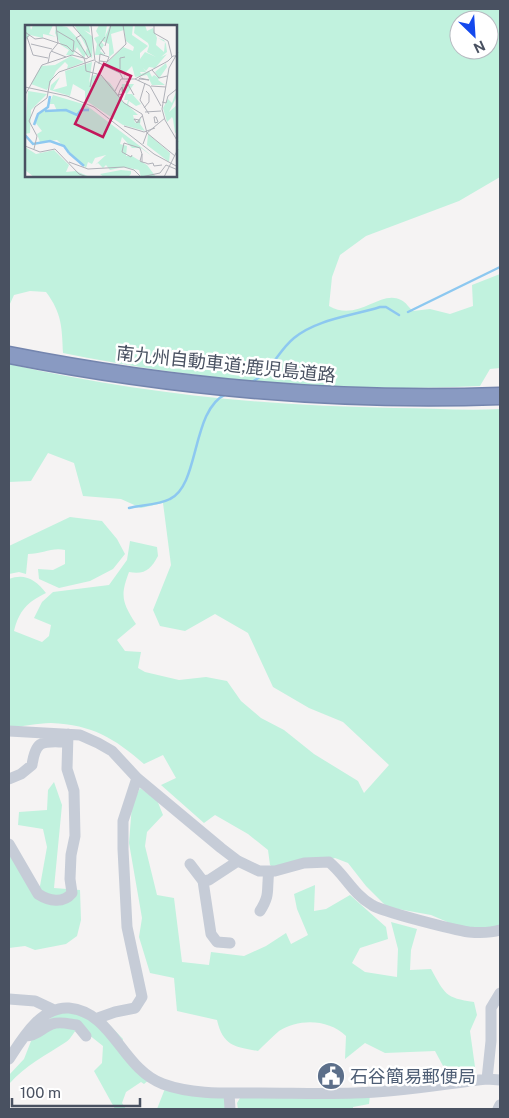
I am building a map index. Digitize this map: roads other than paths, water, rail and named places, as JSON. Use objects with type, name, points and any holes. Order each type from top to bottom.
[{"type":"highway","name":"南九州自動車道;鹿児島道路","points":[[16,356],[184,383],[274,393],[353,397],[497,396]]},
{"type":"street","points":[[9,731],[68,738]]},
{"type":"street","points":[[9,779],[21,774],[32,765],[36,746],[41,742],[80,735],[112,750],[137,778],[238,861],[259,871],[269,871],[304,863],[329,862],[338,870],[354,892],[374,906],[468,932],[489,933],[500,930]]},
{"type":"street","points":[[9,844],[38,894],[46,899],[60,900],[68,898],[72,893],[70,879],[71,855],[75,836],[74,791],[67,769],[68,738]]},
{"type":"street","points":[[98,1018],[135,1008],[142,997],[127,927],[123,849],[123,821],[137,778]]},
{"type":"street","points":[[203,881],[209,880],[238,861]]},
{"type":"street","points":[[190,864],[203,881],[211,934],[216,942],[230,943]]},
{"type":"street","points":[[260,912],[268,897],[269,871]]},
{"type":"street","points":[[487,1079],[491,1041],[491,1008],[500,993]]},
{"type":"street","points":[[9,1000],[35,1001],[52,1009],[79,1010],[98,1018],[133,1062],[145,1073],[162,1084],[189,1090],[229,1093],[357,1093],[487,1079],[500,1080]]},
{"type":"street","points":[[9,1059],[25,1036],[52,1009]]},
{"type":"street","points":[[25,1036],[31,1036],[52,1024],[61,1023],[77,1025],[86,1036]]},
{"type":"street","points":[[229,1093],[230,1109]]},
{"type":"street","points":[[498,1109],[500,1105]]},
{"type":"waterway","points":[[408,312],[500,267]]},
{"type":"waterway","points":[[252,382],[264,373],[288,343],[313,326],[380,307],[386,307],[399,315]]},
{"type":"waterway","points":[[129,508],[165,501],[180,491],[192,464],[207,415],[215,403],[226,394]]},
{"type":"place","name":"石谷簡易郵便局","points":[[331,1076]]}]
